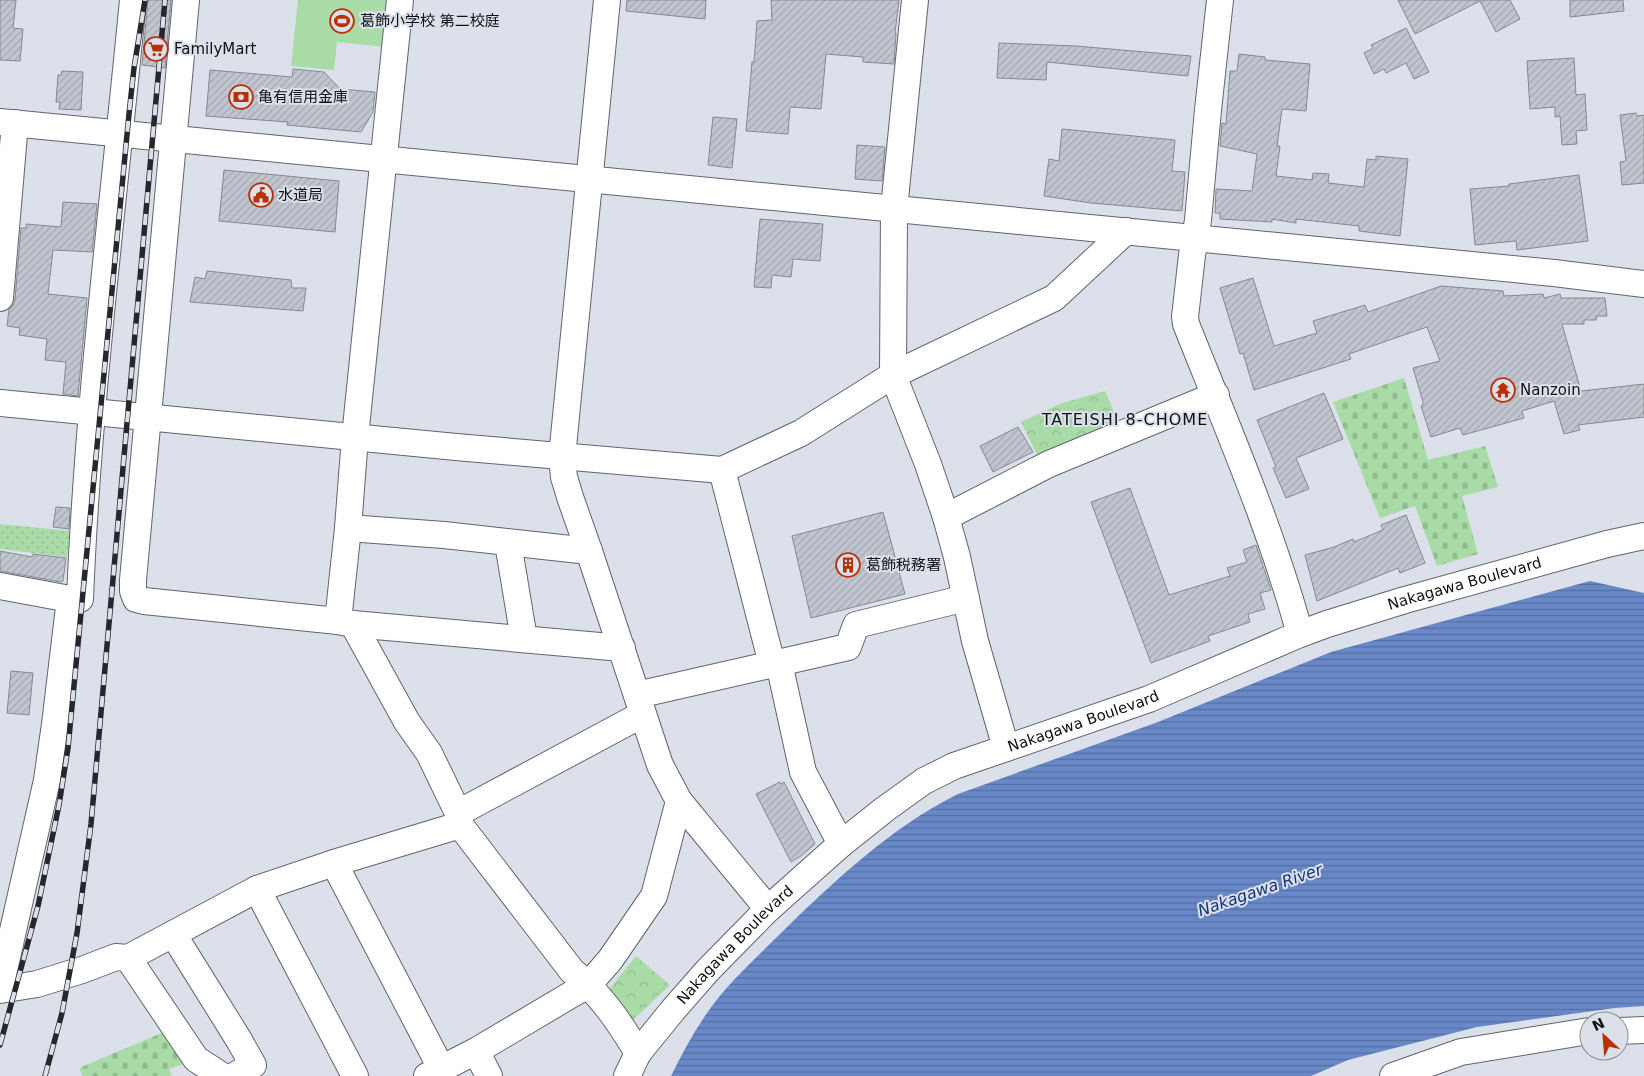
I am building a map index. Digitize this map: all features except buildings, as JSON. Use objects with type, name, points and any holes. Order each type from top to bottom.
[{"type":"street","points":[[133,0],[91,412],[75,599],[46,780],[0,989],[37,984],[116,957],[128,958],[257,890],[459,819],[640,704],[776,663],[848,647],[856,625],[966,598]]},
{"type":"street","points":[[186,0],[133,580],[133,590],[136,599],[158,603],[346,622],[622,648]]},
{"type":"street","points":[[400,0],[355,437],[348,528],[346,622],[407,722],[429,753],[459,819],[572,971],[589,984],[625,1032],[633,1064]]},
{"type":"street","points":[[607,0],[562,457],[563,472],[660,765],[679,801],[765,906]]},
{"type":"street","points":[[914,0],[894,209],[893,374],[928,464],[946,517],[975,641],[1006,748]]},
{"type":"street","points":[[1220,0],[1198,220],[1194,238],[1185,317],[1186,324],[1216,395],[1286,583],[1300,634]]},
{"type":"street","points":[[0,298],[7,123],[1554,273],[1644,284]]},
{"type":"street","points":[[0,403],[562,457],[722,470],[801,433],[893,374],[1054,298],[1126,231]]},
{"type":"street","points":[[946,517],[1049,464],[1216,395]]},
{"type":"street","points":[[722,470],[776,663],[803,772],[841,844]]},
{"type":"street","points":[[348,528],[444,535],[589,550]]},
{"type":"street","name":"Nakagawa Boulevard","points":[[633,1064],[708,970],[765,906],[885,808],[924,781],[954,766],[1150,699],[1300,634],[1405,600],[1588,549],[1644,536]]},
{"type":"street","points":[[508,543],[524,639]]},
{"type":"street","points":[[0,586],[75,599]]},
{"type":"street","points":[[334,863],[434,1072],[476,1051],[589,984],[610,960],[654,896],[679,801]]},
{"type":"street","points":[[257,890],[355,1076]]},
{"type":"street","points":[[173,934],[253,1065],[234,1076]]},
{"type":"street","points":[[128,958],[196,1059],[222,1076]]},
{"type":"street","points":[[1629,1030],[1644,1030]]},
{"type":"street","points":[[1393,1076],[1461,1052],[1579,1033]]},
{"type":"street","points":[[476,1051],[489,1076]]},
{"type":"green space","name":"葛飾小学校 第二校庭","points":[[298,0],[390,0],[386,47],[337,42],[334,70],[291,66]]},
{"type":"green space","points":[[1404,378],[1428,460],[1485,446],[1498,487],[1462,496],[1478,554],[1437,566],[1415,506],[1380,518],[1333,402]]},
{"type":"green space","points":[[1105,391],[1120,427],[1040,461],[1021,422],[1062,403]]},
{"type":"green space","points":[[0,524],[70,531],[67,557],[0,549]]},
{"type":"green space","points":[[636,956],[670,985],[631,1022],[607,992]]},
{"type":"green space","points":[[171,1029],[189,1062],[169,1069],[172,1076],[83,1076],[79,1068]]},
{"type":"water","name":"Nakagawa River","points":[[1590,581],[1644,593],[1644,1006],[1579,1011],[1579,1013],[1477,1027],[1348,1060],[1311,1076],[671,1076],[702,1021],[715,1002],[741,972],[863,857],[933,807],[958,794],[1158,722],[1331,652]]},
{"type":"railway","points":[[0,1045],[38,906],[59,805],[68,748],[129,114],[145,0]]},
{"type":"railway","points":[[45,1076],[62,1013],[77,933],[91,824],[165,0]]},
{"type":"place","name":"葛飾小学校 第二校庭","points":[[342,21]]},
{"type":"place","name":"FamilyMart","points":[[156,49]]},
{"type":"place","name":"亀有信用金庫","points":[[241,97]]},
{"type":"place","name":"水道局","points":[[261,195]]},
{"type":"place","name":"Nanzoin","points":[[1503,390]]},
{"type":"place","name":"葛飾税務署","points":[[848,565]]},
{"type":"district","name":"TATEISHI 8-CHOME","points":[[1125,419]]}]
